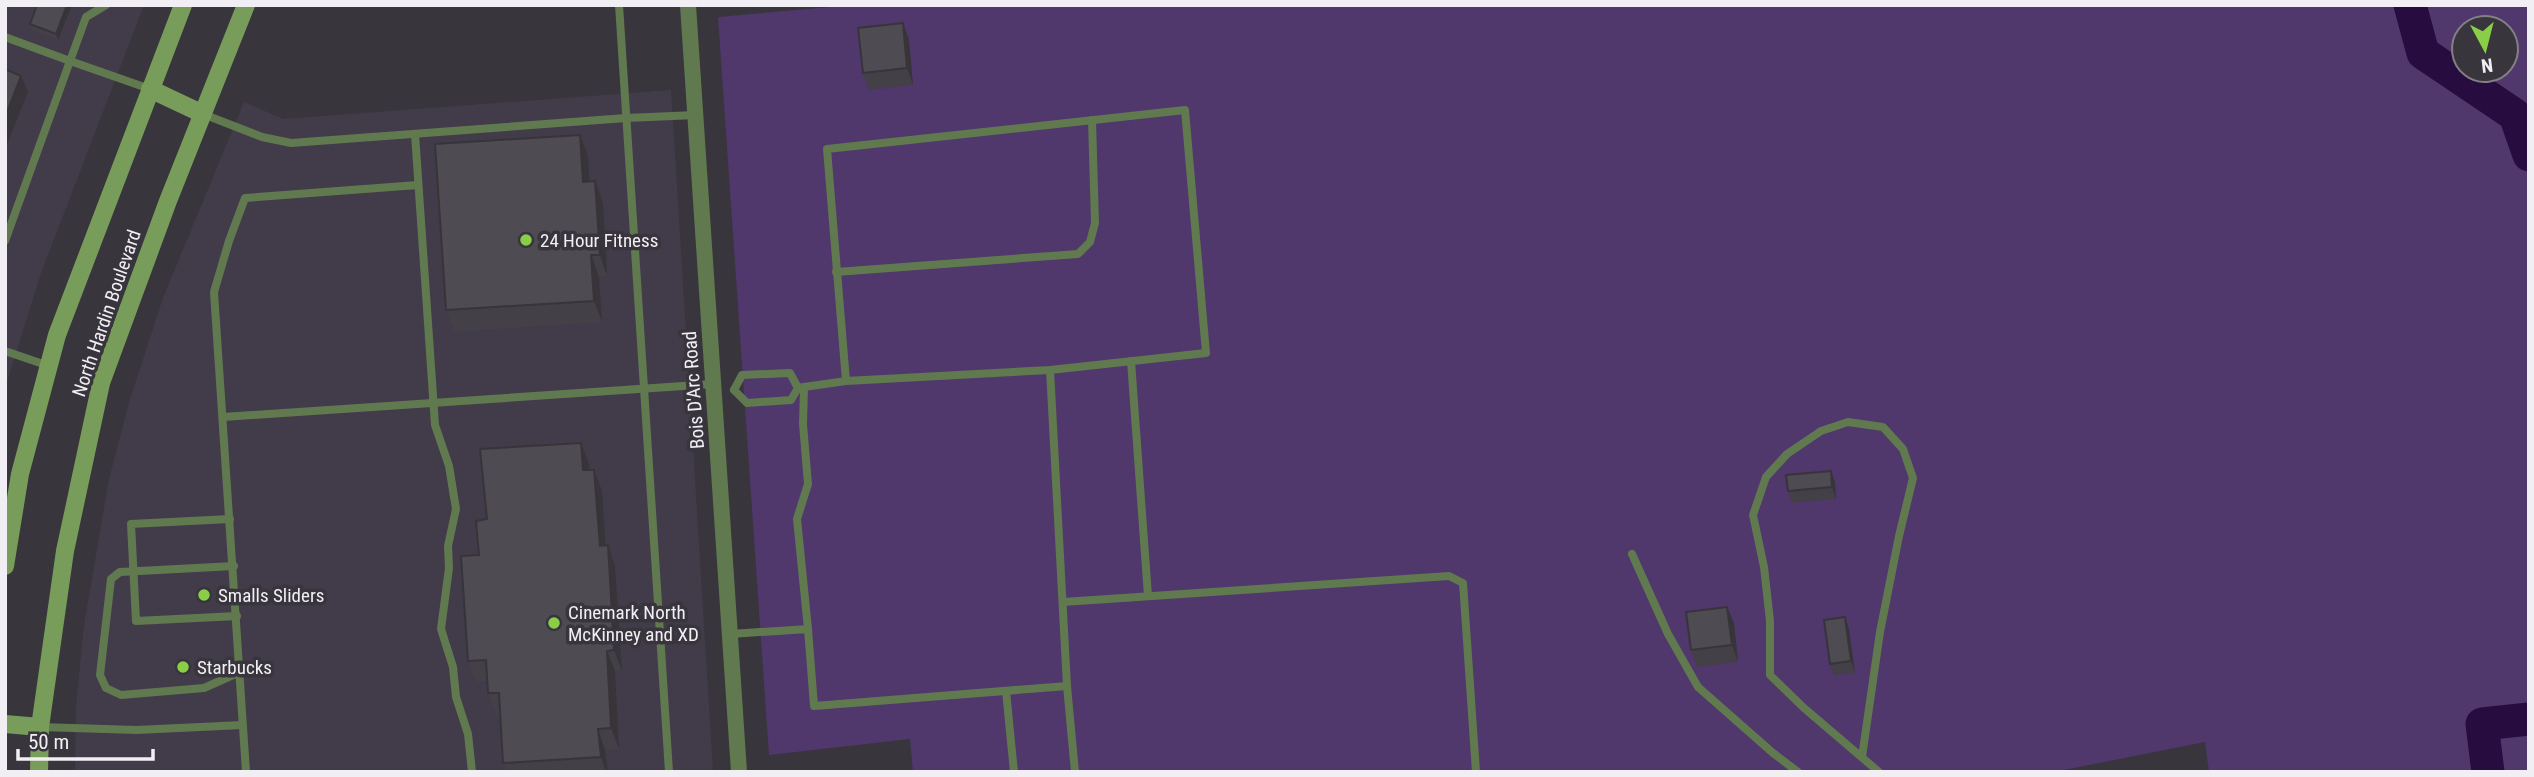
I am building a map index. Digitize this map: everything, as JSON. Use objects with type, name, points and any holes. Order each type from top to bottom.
[{"type":"main road","name":"North Hardin Boulevard","points":[[5,566],[20,474],[57,335],[183,5]]},
{"type":"main road","name":"North Hardin Boulevard","points":[[39,772],[40,727],[65,551],[101,383],[168,201],[246,5]]},
{"type":"main road","points":[[150,89],[203,114]]},
{"type":"main road","points":[[5,724],[40,727]]},
{"type":"street","name":"Bois D'Arc Road","points":[[688,5],[739,772]]},
{"type":"lane","points":[[5,241],[86,17],[106,5]]},
{"type":"lane","points":[[619,5],[669,772]]},
{"type":"lane","points":[[5,37],[150,89]]},
{"type":"lane","points":[[223,417],[642,388],[734,390],[747,403],[790,400],[801,387],[846,381],[1049,370],[1206,352],[1185,110],[827,149],[846,381]]},
{"type":"lane","points":[[203,114],[282,142],[696,115]]},
{"type":"lane","points":[[836,272],[1077,254],[1090,242],[1096,223],[1092,120]]},
{"type":"lane","points":[[415,134],[435,425],[449,466],[456,509],[448,546],[449,568],[442,629],[453,667],[456,697],[468,734],[472,772]]},
{"type":"lane","points":[[246,772],[214,292],[245,198],[418,185]]},
{"type":"lane","points":[[5,351],[49,366]]},
{"type":"lane","points":[[1132,360],[1148,596]]},
{"type":"lane","points":[[1049,370],[1067,686],[1075,772]]},
{"type":"lane","points":[[734,390],[742,375],[790,373],[801,387],[808,484],[797,519],[814,706],[1067,686]]},
{"type":"lane","points":[[1862,757],[1880,632],[1913,478],[1903,449],[1883,427],[1848,422],[1821,431],[1787,454],[1766,477],[1753,514],[1766,581],[1770,621],[1770,675],[1804,708],[1879,772]]},
{"type":"lane","points":[[230,519],[131,524],[136,621],[237,616]]},
{"type":"lane","points":[[1632,554],[1668,634],[1698,687],[1798,772]]},
{"type":"lane","points":[[234,566],[120,572],[111,579],[100,675],[106,688],[121,695],[204,688],[240,672]]},
{"type":"lane","points":[[1063,602],[1449,576],[1463,583],[1476,772]]},
{"type":"lane","points":[[730,634],[808,629]]},
{"type":"lane","points":[[1006,691],[1014,772]]},
{"type":"lane","points":[[40,727],[137,730],[242,725]]},
{"type":"shaded area","points":[[5,5],[144,5],[41,273],[5,388]]},
{"type":"shaded area","points":[[853,5],[2529,5],[2529,772],[2209,772],[2205,742],[2054,772],[913,772],[910,739],[769,755],[718,17]]},
{"type":"shaded area","points":[[671,90],[713,772],[75,772],[76,707],[84,625],[109,479],[130,399],[163,298],[244,102],[283,119]]},
{"type":"building","points":[[37,5],[67,5],[56,34],[30,24]]},
{"type":"building","points":[[903,23],[907,68],[863,73],[858,28]]},
{"type":"building","points":[[5,69],[21,76],[5,117]]},
{"type":"building","name":"24 Hour Fitness","points":[[580,135],[583,182],[595,181],[600,255],[591,255],[594,301],[446,310],[435,144]]},
{"type":"building","name":"Cinemark North McKinney and XD","points":[[581,443],[583,470],[594,470],[600,546],[608,545],[614,650],[607,651],[611,728],[598,729],[601,757],[503,763],[499,693],[488,693],[486,660],[468,661],[461,556],[479,555],[476,521],[487,519],[480,449]]},
{"type":"building","points":[[1831,471],[1832,487],[1788,491],[1786,475]]},
{"type":"building","points":[[1727,607],[1732,645],[1691,650],[1686,612]]},
{"type":"building","points":[[1845,617],[1851,661],[1830,664],[1824,620]]},
{"type":"waterway","points":[[2410,5],[2423,53],[2515,115],[2529,155]]},
{"type":"waterway","points":[[2488,772],[2482,724],[2529,719]]},
{"type":"place","name":"24 Hour Fitness","points":[[526,240]]},
{"type":"place","name":"Smalls Sliders","points":[[204,595]]},
{"type":"place","name":"Cinemark North McKinney and XD","points":[[554,623]]},
{"type":"place","name":"Starbucks","points":[[183,667]]}]
